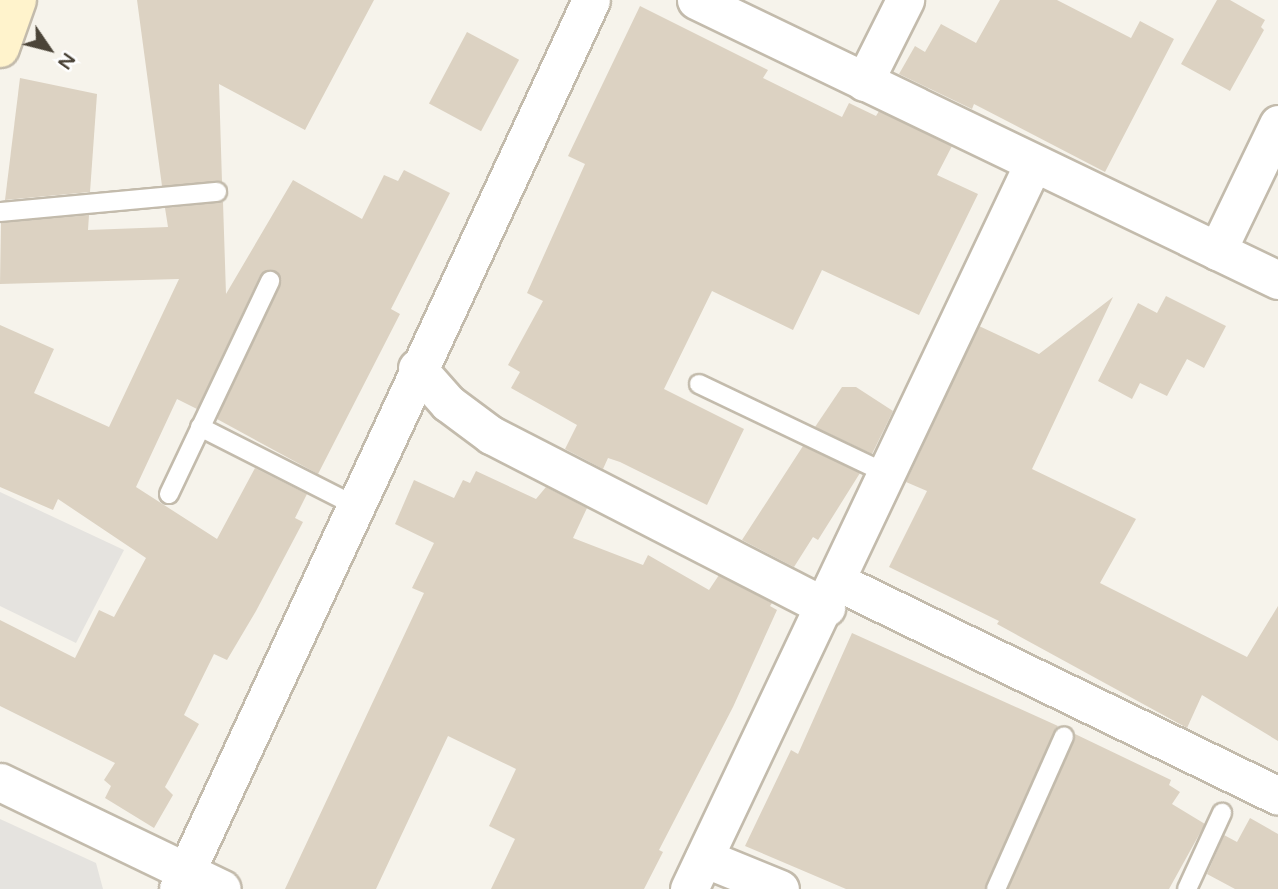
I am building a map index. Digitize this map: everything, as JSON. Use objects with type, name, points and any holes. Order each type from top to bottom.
[{"type":"main road","points":[[0,48],[17,0]]},
{"type":"street","points":[[182,880],[417,368],[591,0]]},
{"type":"street","points":[[696,0],[1278,280]]},
{"type":"street","points":[[864,82],[905,0]]},
{"type":"street","points":[[1217,251],[1278,124]]},
{"type":"street","points":[[780,889],[697,873],[832,594],[1033,164]]},
{"type":"street","points":[[417,368],[448,403],[491,435],[832,594],[1278,796]]},
{"type":"street","points":[[0,782],[182,880],[222,889]]},
{"type":"lane","points":[[0,212],[217,192]]},
{"type":"lane","points":[[169,494],[270,281]]},
{"type":"lane","points":[[699,384],[888,474]]},
{"type":"lane","points":[[200,427],[355,505]]},
{"type":"lane","points":[[996,889],[1064,736]]},
{"type":"lane","points":[[1187,889],[1222,813]]},
{"type":"shaded area","points":[[0,492],[124,550],[76,643],[0,606]]},
{"type":"shaded area","points":[[0,819],[96,863],[103,889],[0,889]]},
{"type":"building","points":[[137,0],[374,0],[305,130],[219,84],[222,182],[162,186]]},
{"type":"building","points":[[1000,0],[1057,0],[1131,38],[1140,21],[1174,39],[1105,172],[974,104],[972,109],[899,74],[915,46],[925,52],[941,24],[976,43]]},
{"type":"building","points":[[1217,0],[1230,0],[1265,20],[1261,27],[1264,30],[1230,91],[1181,64]]},
{"type":"building","points":[[640,6],[768,70],[763,78],[842,117],[849,103],[876,116],[879,111],[952,146],[937,175],[978,194],[919,315],[822,270],[793,330],[712,291],[664,389],[744,429],[707,505],[620,462],[608,458],[603,469],[565,449],[577,425],[511,388],[520,372],[508,365],[543,301],[527,293],[585,164],[568,156]]},
{"type":"building","points":[[467,32],[519,60],[481,131],[429,104]]},
{"type":"building","points":[[20,78],[97,94],[90,192],[5,200]]},
{"type":"building","points":[[404,170],[450,193],[391,309],[400,314],[318,474],[217,419],[280,286],[280,275],[270,270],[260,276],[197,409],[177,399],[136,487],[217,539],[255,468],[307,494],[295,518],[303,522],[256,611],[227,660],[214,654],[184,715],[199,724],[165,787],[173,795],[154,828],[105,798],[111,786],[104,780],[115,763],[0,706],[0,620],[75,658],[99,610],[114,617],[146,558],[58,499],[53,510],[0,487],[0,325],[54,349],[34,393],[109,427],[179,279],[0,284],[1,223],[89,215],[88,230],[168,227],[165,208],[223,202],[226,294],[293,180],[362,219],[384,175],[398,181]]},
{"type":"building","points":[[1166,296],[1226,326],[1204,368],[1187,359],[1167,396],[1140,383],[1132,399],[1098,381],[1138,303],[1157,313]]},
{"type":"building","points":[[1113,297],[1032,469],[1136,519],[1100,583],[1247,657],[1278,606],[1278,741],[1202,695],[1187,728],[997,624],[999,621],[889,567],[927,491],[906,482],[979,326],[1039,354]]},
{"type":"building","points":[[842,387],[856,387],[893,411],[872,454],[815,427]]},
{"type":"building","points":[[803,446],[860,473],[818,540],[813,537],[794,567],[742,540]]},
{"type":"building","points":[[476,471],[536,499],[546,487],[587,508],[573,538],[643,565],[648,555],[709,590],[719,575],[772,603],[770,606],[777,610],[733,707],[659,850],[663,852],[644,889],[491,889],[515,839],[489,826],[516,769],[448,736],[376,889],[285,889],[424,593],[412,588],[434,543],[395,524],[414,480],[454,498],[463,480],[470,483]]},
{"type":"building","points":[[852,633],[1058,726],[985,889],[846,889],[745,846],[791,750],[798,754]]},
{"type":"building","points":[[1075,734],[1171,780],[1169,785],[1180,792],[1172,804],[1205,824],[1169,889],[1008,889]]},
{"type":"building","points":[[1250,818],[1278,834],[1278,889],[1235,889],[1207,874],[1224,835],[1237,842]]}]
